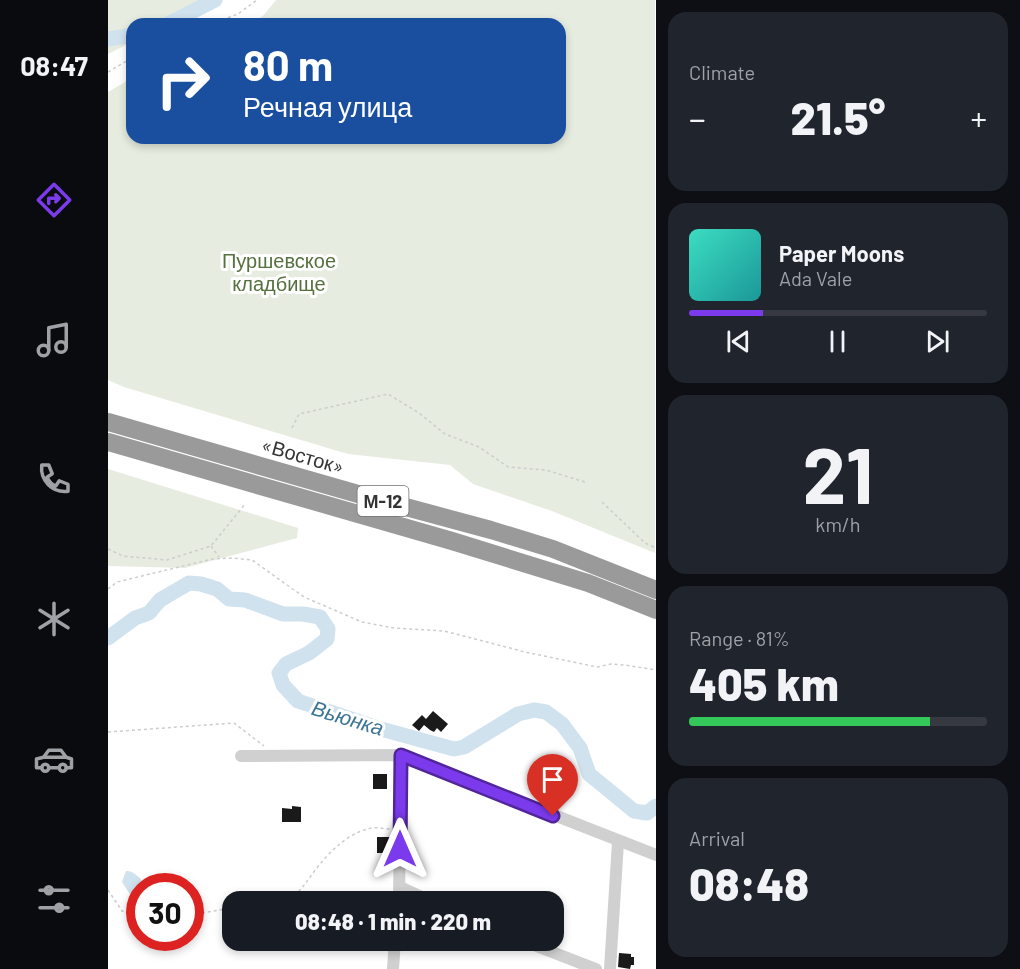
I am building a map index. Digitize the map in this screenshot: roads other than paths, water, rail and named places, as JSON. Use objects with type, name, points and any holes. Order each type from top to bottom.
[{"type":"highway","name":"«Восток»","points":[[108,422],[501,533],[553,549],[656,590]]},
{"type":"highway","name":"М-12","points":[[108,442],[452,541],[588,583],[656,610]]},
{"type":"street","points":[[400,891],[401,755]]},
{"type":"street","points":[[242,756],[401,755],[656,855]]},
{"type":"street","points":[[610,969],[618,842]]},
{"type":"street","points":[[400,887],[409,891]]},
{"type":"street","points":[[393,969],[394,951]]},
{"type":"street","points":[[549,951],[596,969]]},
{"type":"water","points":[[126,871],[133,873],[126,873],[126,888],[122,882]]},
{"type":"waterway","points":[[180,18],[215,0]]},
{"type":"waterway","points":[[108,39],[126,36]]},
{"type":"waterway","name":"Вьюнка","points":[[108,638],[135,618],[149,613],[160,600],[189,583],[217,589],[229,599],[245,600],[283,614],[320,617],[328,629],[327,639],[309,653],[286,664],[279,673],[283,685],[298,701],[381,729],[454,749],[464,747],[518,714],[534,710],[546,712],[562,724],[580,748],[589,774],[634,811],[647,813],[656,806]]},
{"type":"park label","name":"Пуршевское кладбище","points":[[279,272]]}]
